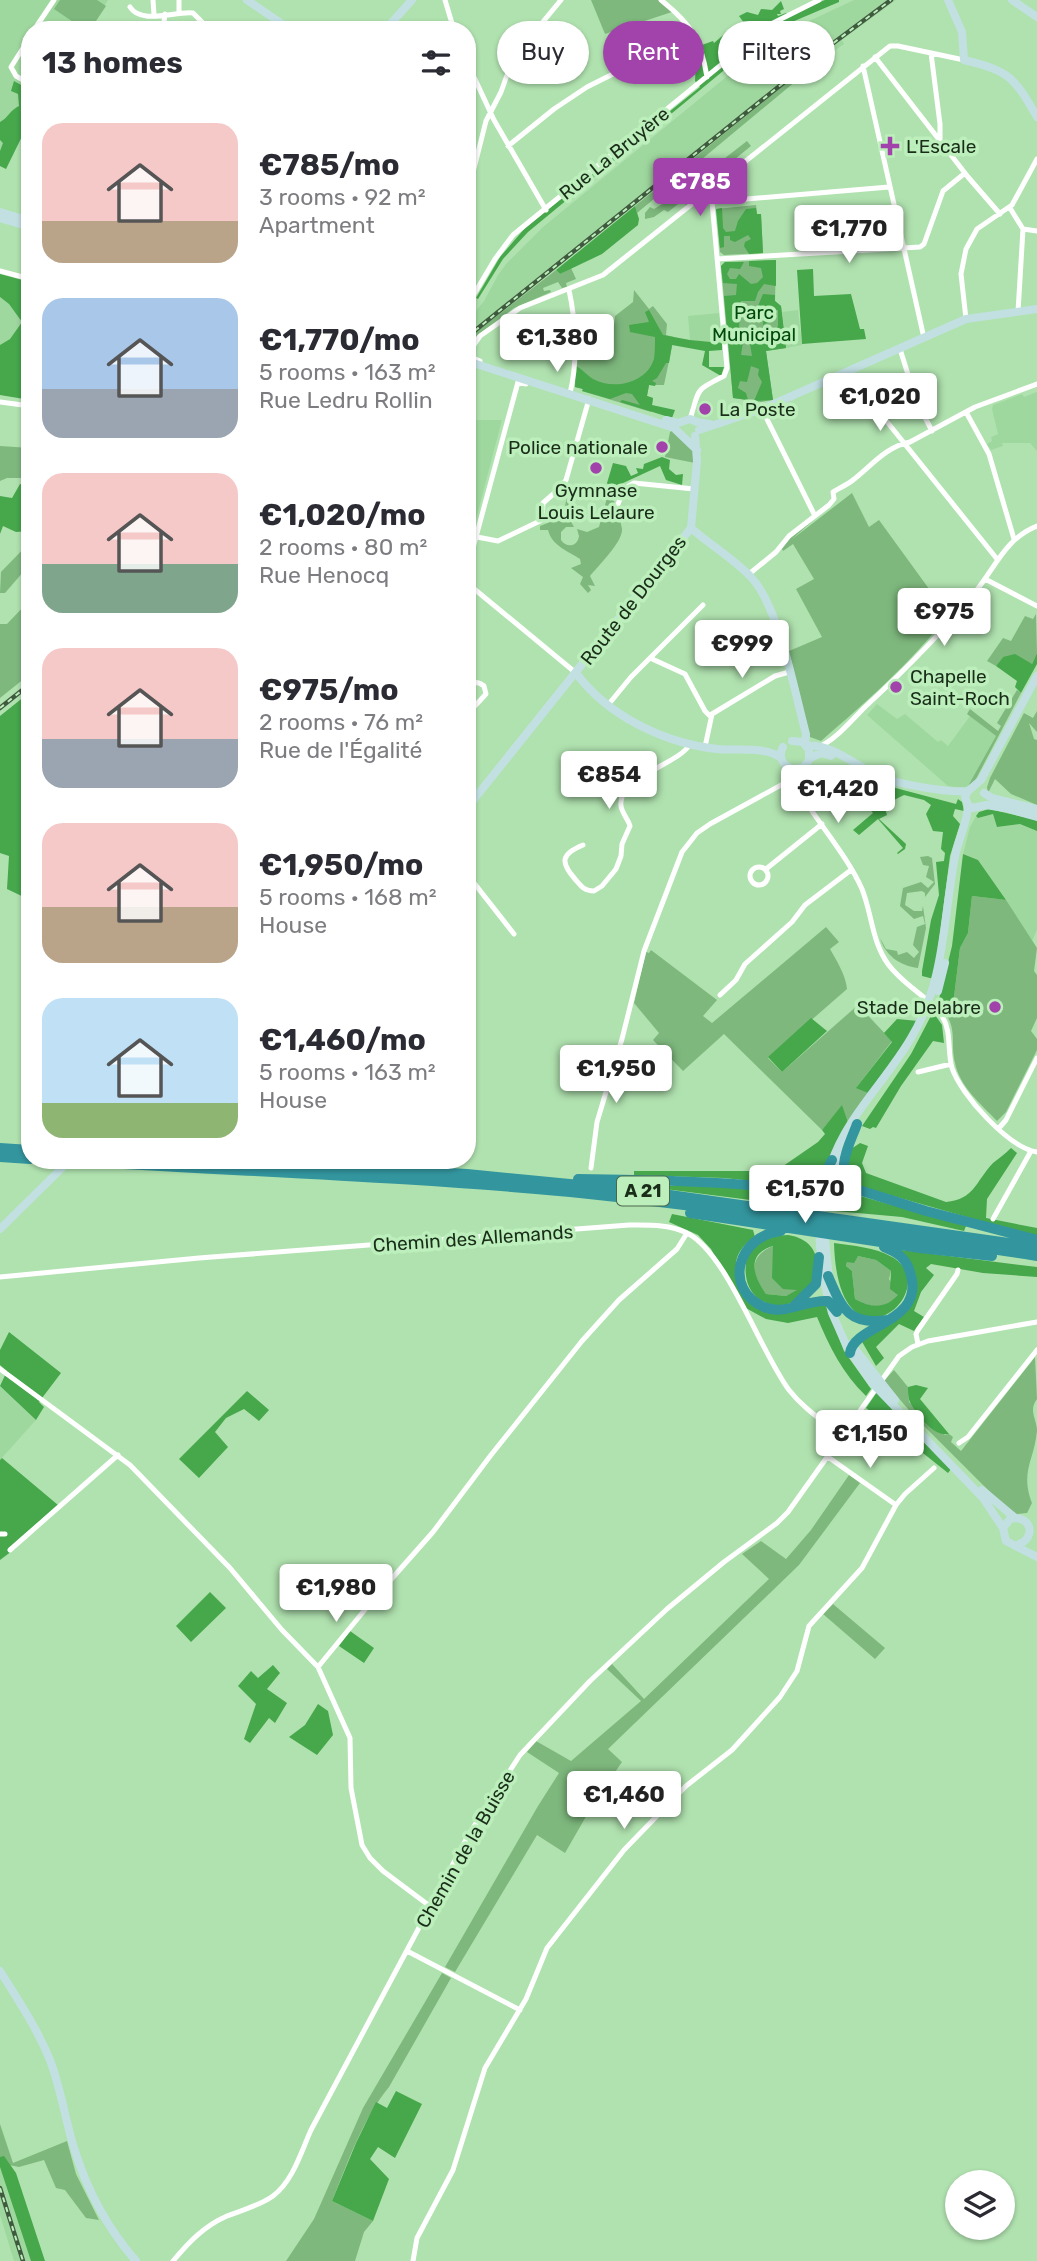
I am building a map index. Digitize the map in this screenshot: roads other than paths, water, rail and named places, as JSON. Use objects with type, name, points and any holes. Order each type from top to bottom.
[{"type":"highway","points":[[857,1124],[843,1167],[845,1177],[852,1185],[862,1191],[926,1211],[1037,1240]]},
{"type":"highway","points":[[0,1148],[21,1149]]},
{"type":"highway","points":[[0,1157],[21,1158]]},
{"type":"highway","points":[[803,1191],[820,1183],[832,1160]]},
{"type":"highway","name":"A 21","points":[[213,1169],[569,1192],[745,1213],[1037,1258]]},
{"type":"highway","name":"A 21","points":[[380,1169],[467,1174],[642,1191],[1037,1247]]},
{"type":"highway","points":[[467,1174],[694,1180],[803,1191],[825,1196],[862,1191]]},
{"type":"highway","points":[[569,1192],[580,1197],[865,1240],[1037,1258]]},
{"type":"highway","points":[[806,1231],[781,1231],[764,1235],[749,1245],[740,1265],[745,1288],[753,1299],[769,1308],[790,1308],[828,1301],[837,1312]]},
{"type":"highway","points":[[851,1349],[903,1310],[912,1285],[910,1270],[900,1255],[865,1240]]},
{"type":"highway","points":[[790,1308],[816,1284],[821,1250]]},
{"type":"highway","points":[[828,1276],[840,1303],[848,1313],[864,1321],[890,1320]]},
{"type":"main road","points":[[247,0],[278,21]]},
{"type":"main road","points":[[393,21],[412,0]]},
{"type":"main road","points":[[948,0],[962,32],[964,60],[992,67],[1010,76],[1037,117]]},
{"type":"main road","points":[[1012,0],[1037,17]]},
{"type":"main road","points":[[0,212],[21,218]]},
{"type":"main road","points":[[0,218],[21,224]]},
{"type":"main road","points":[[476,364],[589,400],[690,428],[717,425],[762,409],[966,319],[1036,310]]},
{"type":"main road","points":[[690,428],[697,450],[691,528],[749,574],[765,600],[789,671],[806,734],[806,765]]},
{"type":"main road","name":"Route de Dourges","points":[[476,797],[691,528]]},
{"type":"main road","points":[[576,673],[608,705],[644,728],[690,744],[769,752],[781,758],[791,771],[806,765],[822,749]]},
{"type":"main road","points":[[825,1196],[857,1124],[918,1037],[933,1001],[955,852],[974,797],[1037,676]]},
{"type":"main road","points":[[769,752],[783,747],[799,735],[802,723]]},
{"type":"main road","points":[[792,741],[840,755],[874,774],[898,782],[974,797],[1037,817]]},
{"type":"main road","points":[[781,758],[783,747]]},
{"type":"main road","points":[[822,749],[886,783],[921,792],[992,798],[1037,809]]},
{"type":"main road","points":[[928,1013],[852,1121],[832,1160],[825,1196],[821,1250],[828,1301],[837,1326],[874,1380],[977,1491],[1003,1528],[1006,1541],[1037,1557]]},
{"type":"main road","points":[[0,1229],[61,1169]]},
{"type":"main road","points":[[821,1250],[837,1312],[851,1349]]},
{"type":"main road","points":[[885,1393],[988,1496],[1014,1517],[1026,1521],[1030,1536],[1026,1542],[1017,1545]]},
{"type":"main road","points":[[1003,1528],[1007,1521],[1014,1517]]},
{"type":"main road","points":[[1030,1536],[1037,1546]]},
{"type":"main road","points":[[0,1970],[29,2017],[48,2057],[74,2148],[93,2197],[104,2220],[135,2261]]},
{"type":"street","points":[[40,21],[54,0]]},
{"type":"street","points":[[153,0],[154,15]]},
{"type":"street","points":[[179,0],[179,13]]},
{"type":"street","points":[[445,0],[451,21]]},
{"type":"street","points":[[476,160],[486,121],[511,64],[561,0]]},
{"type":"street","points":[[661,0],[685,21]]},
{"type":"street","name":"Rue La Bruyère","points":[[476,292],[513,235],[771,24],[819,0]]},
{"type":"street","points":[[130,7],[137,15],[193,13],[201,21]]},
{"type":"street","points":[[164,21],[165,14]]},
{"type":"street","points":[[476,342],[480,336],[520,308],[603,275],[890,46],[964,60]]},
{"type":"street","points":[[21,51],[11,67],[13,74],[21,79]]},
{"type":"street","points":[[932,53],[940,139]]},
{"type":"street","points":[[875,57],[1000,214]]},
{"type":"street","points":[[704,58],[706,77]]},
{"type":"street","points":[[863,66],[924,338]]},
{"type":"street","points":[[508,146],[544,116],[603,79]]},
{"type":"street","points":[[476,82],[508,146],[546,210]]},
{"type":"street","points":[[966,319],[961,274],[966,249],[977,229],[1010,208],[1037,159]]},
{"type":"street","points":[[717,259],[918,248],[924,244],[943,191],[965,173]]},
{"type":"street","points":[[712,202],[889,187]]},
{"type":"street","points":[[690,428],[697,393],[707,384],[724,376],[727,368],[712,202],[707,192]]},
{"type":"street","points":[[1010,208],[1023,229],[1018,312]]},
{"type":"street","points":[[1023,229],[1037,231]]},
{"type":"street","points":[[0,271],[21,277]]},
{"type":"street","points":[[569,289],[574,331],[573,381],[570,393]]},
{"type":"street","points":[[900,349],[916,400],[932,430]]},
{"type":"street","points":[[476,360],[523,375],[536,383]]},
{"type":"street","points":[[849,372],[860,394],[875,407],[997,559]]},
{"type":"street","points":[[476,540],[518,382],[536,383]]},
{"type":"street","points":[[749,574],[776,552],[789,536],[832,503],[833,492],[901,443],[911,442],[966,412],[1037,384]]},
{"type":"street","points":[[477,537],[498,541],[542,520],[542,503],[559,489],[565,480],[589,400]]},
{"type":"street","points":[[0,402],[21,405]]},
{"type":"street","points":[[762,409],[815,516]]},
{"type":"street","points":[[966,412],[986,449],[1014,539]]},
{"type":"street","points":[[618,504],[624,489],[634,483],[694,489]]},
{"type":"street","points":[[822,749],[922,654],[985,579],[1014,539],[1037,526]]},
{"type":"street","points":[[985,579],[1037,606]]},
{"type":"street","points":[[476,590],[576,673]]},
{"type":"street","points":[[608,705],[631,677],[703,606]]},
{"type":"street","points":[[650,658],[682,671],[710,716],[705,747]]},
{"type":"street","points":[[710,716],[775,676],[789,671]]},
{"type":"street","points":[[476,682],[484,686],[486,694],[476,705]]},
{"type":"street","points":[[834,738],[833,748],[840,755]]},
{"type":"street","points":[[583,845],[568,853],[565,867],[583,888],[594,891],[608,880],[620,860],[622,844],[630,826],[621,807],[625,793],[649,771],[683,754],[690,744]]},
{"type":"street","points":[[803,794],[806,765]]},
{"type":"street","points":[[787,780],[791,771]]},
{"type":"street","points":[[591,1168],[597,1122],[645,951],[682,852],[697,833],[787,780],[791,771]]},
{"type":"street","points":[[791,771],[862,890],[877,944],[887,963],[898,977],[943,1018],[948,1029],[951,1064],[959,1084],[999,1128],[1018,1145],[1035,1152],[993,1219]]},
{"type":"street","points":[[766,870],[822,824]]},
{"type":"street","points":[[720,995],[736,980],[745,964],[792,922],[805,905],[851,870]]},
{"type":"street","points":[[476,885],[514,934]]},
{"type":"street","points":[[999,1128],[1037,1058]]},
{"type":"street","points":[[918,1072],[951,1064]]},
{"type":"street","name":"Chemin des Allemands","points":[[0,1277],[199,1258],[629,1225],[659,1225],[687,1233],[710,1251],[789,1389],[806,1409],[841,1436]]},
{"type":"street","points":[[318,1667],[433,1532],[582,1340],[620,1300],[670,1255],[687,1233]]},
{"type":"street","name":"Chemin de la Buisse","points":[[918,1344],[918,1330],[958,1270]]},
{"type":"street","name":"Chemin de la Buisse","points":[[173,2261],[208,2225],[267,2199],[284,2184],[485,1806],[513,1764],[548,1723],[667,1609],[724,1562],[777,1524],[802,1495],[894,1362],[918,1344],[939,1338],[1037,1322]]},
{"type":"street","points":[[959,1443],[968,1437],[1037,1350]]},
{"type":"street","points":[[0,1369],[118,1455],[142,1476],[230,1568],[282,1630],[318,1667],[351,1742],[351,1788],[362,1844],[370,1858],[383,1871],[431,1907]]},
{"type":"street","points":[[10,1550],[118,1455]]},
{"type":"street","points":[[828,1457],[896,1505]]},
{"type":"street","points":[[412,2261],[417,2238],[453,2170],[485,2068],[533,1985],[547,1948],[624,1850],[685,1786],[732,1750],[779,1697],[797,1671],[810,1626],[862,1568],[896,1505],[934,1468]]},
{"type":"street","points":[[407,1951],[520,2010]]},
{"type":"railway","points":[[476,330],[828,47],[891,0]]},
{"type":"railway","points":[[0,708],[21,691]]},
{"type":"railway","points":[[0,2188],[23,2261]]},
{"type":"place","name":"L'Escale","points":[[890,146]]},
{"type":"place","name":"La Poste","points":[[705,409]]},
{"type":"place","name":"Police nationale","points":[[662,447]]},
{"type":"place","name":"Gymnase Louis Lelaure","points":[[596,468]]},
{"type":"place","name":"Chapelle Saint-Roch","points":[[896,687]]},
{"type":"place","name":"Stade Delabre","points":[[995,1007]]},
{"type":"park label","name":"Parc Municipal","points":[[754,323]]}]
